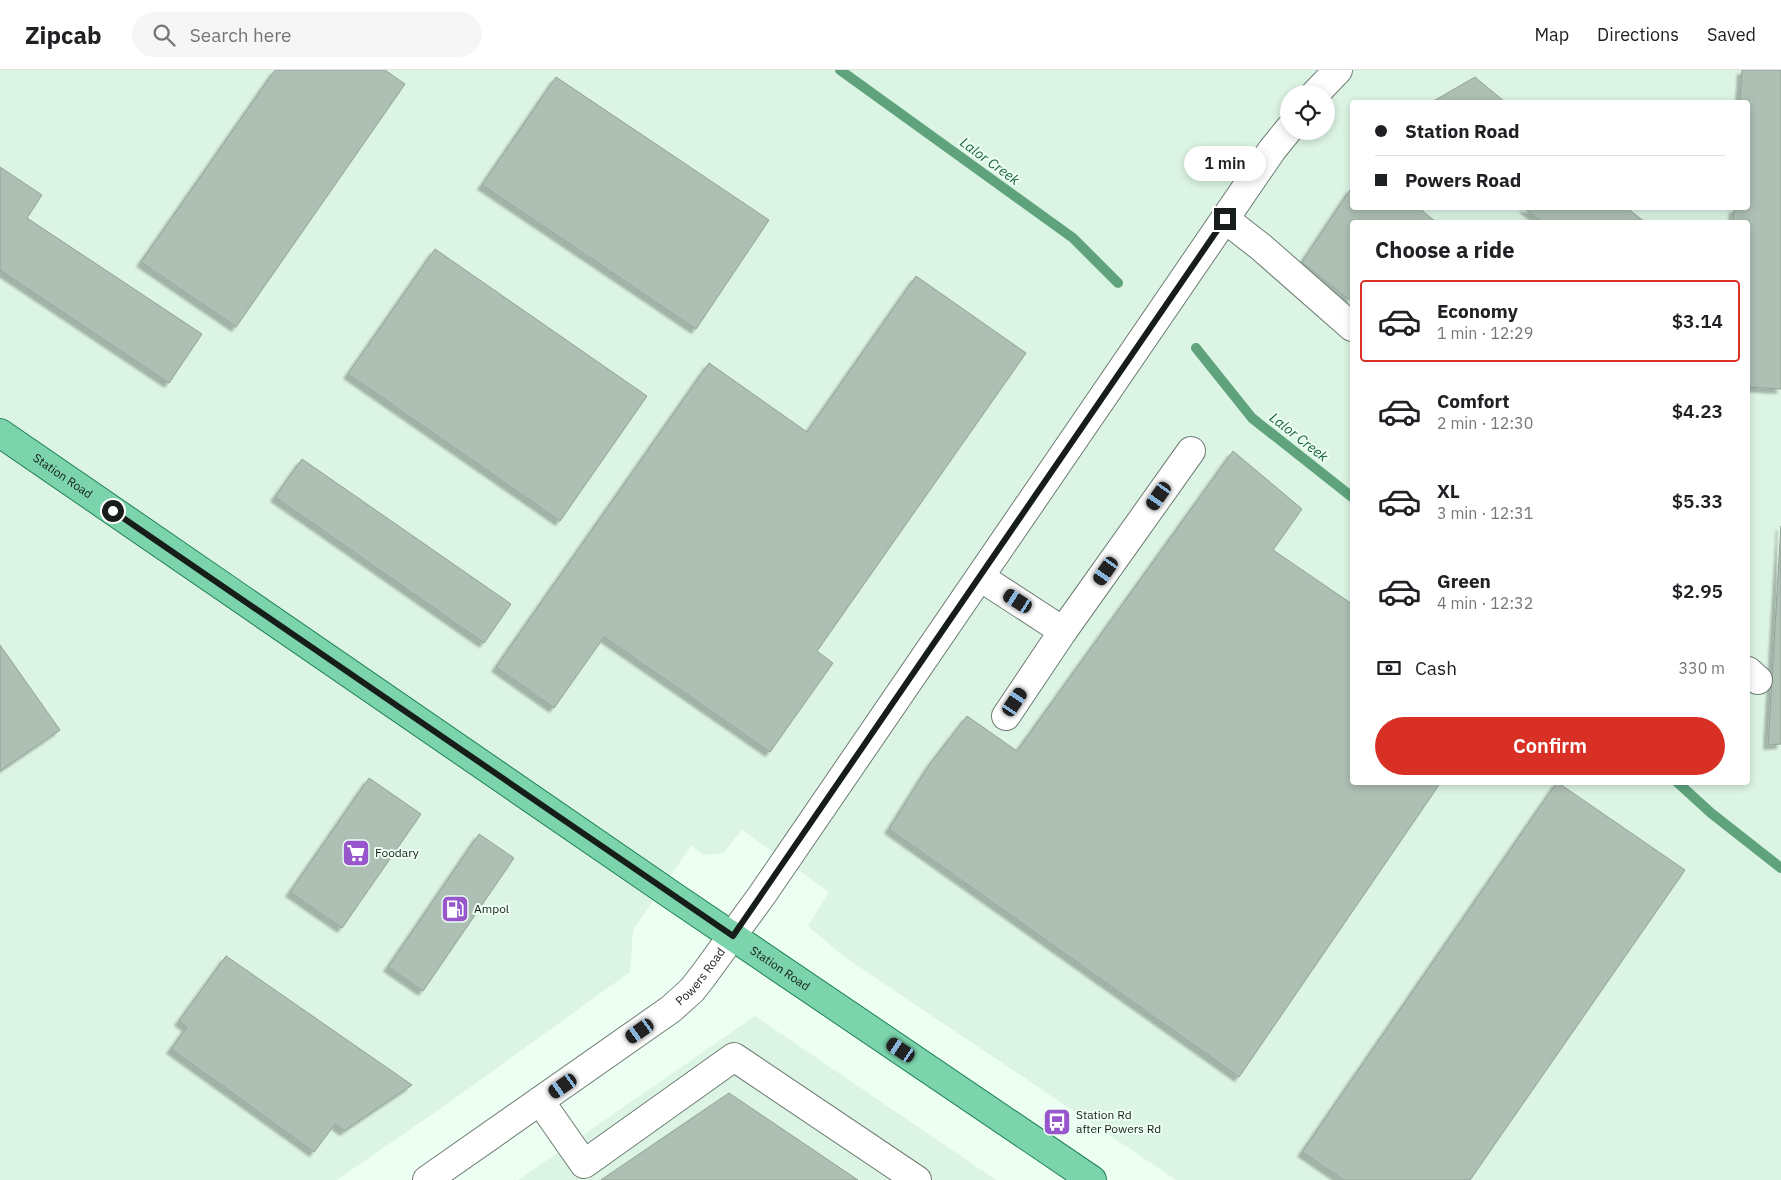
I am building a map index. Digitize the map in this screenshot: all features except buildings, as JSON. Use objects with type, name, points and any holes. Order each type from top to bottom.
[{"type":"main road","name":"Station Road","points":[[0,433],[1092,1180]]},
{"type":"street","points":[[1324,85],[1338,70]]},
{"type":"street","name":"Powers Road","points":[[427,1180],[671,1009],[692,990],[733,936],[1281,140]]},
{"type":"street","points":[[1225,219],[1261,247],[1350,325]]},
{"type":"street","points":[[1006,716],[1063,631],[1191,451]]},
{"type":"street","points":[[980,577],[1063,631]]},
{"type":"street","points":[[540,1101],[584,1164],[734,1057],[917,1180]]},
{"type":"shaded area","points":[[0,70],[1781,70],[1781,1180],[1176,1180],[843,956],[808,926],[829,892],[742,830],[723,853],[704,855],[691,846],[633,930],[630,972],[447,1104],[337,1180],[0,1180]]},
{"type":"shaded area","points":[[755,1016],[996,1180],[518,1180]]},
{"type":"waterway","name":"Lalor Creek","points":[[840,70],[1073,238],[1118,283]]},
{"type":"waterway","name":"Lalor Creek","points":[[1196,348],[1252,418],[1350,495]]},
{"type":"waterway","name":"Lalor Creek","points":[[1680,785],[1711,813],[1781,868]]},
{"type":"place","name":"Foodary","points":[[356,853]]},
{"type":"place","name":"Ampol","points":[[455,909]]},
{"type":"place","name":"Station Rd after Powers Rd","points":[[1057,1122]]},
{"type":"route","points":[[113,511],[733,936],[1225,219]]}]
